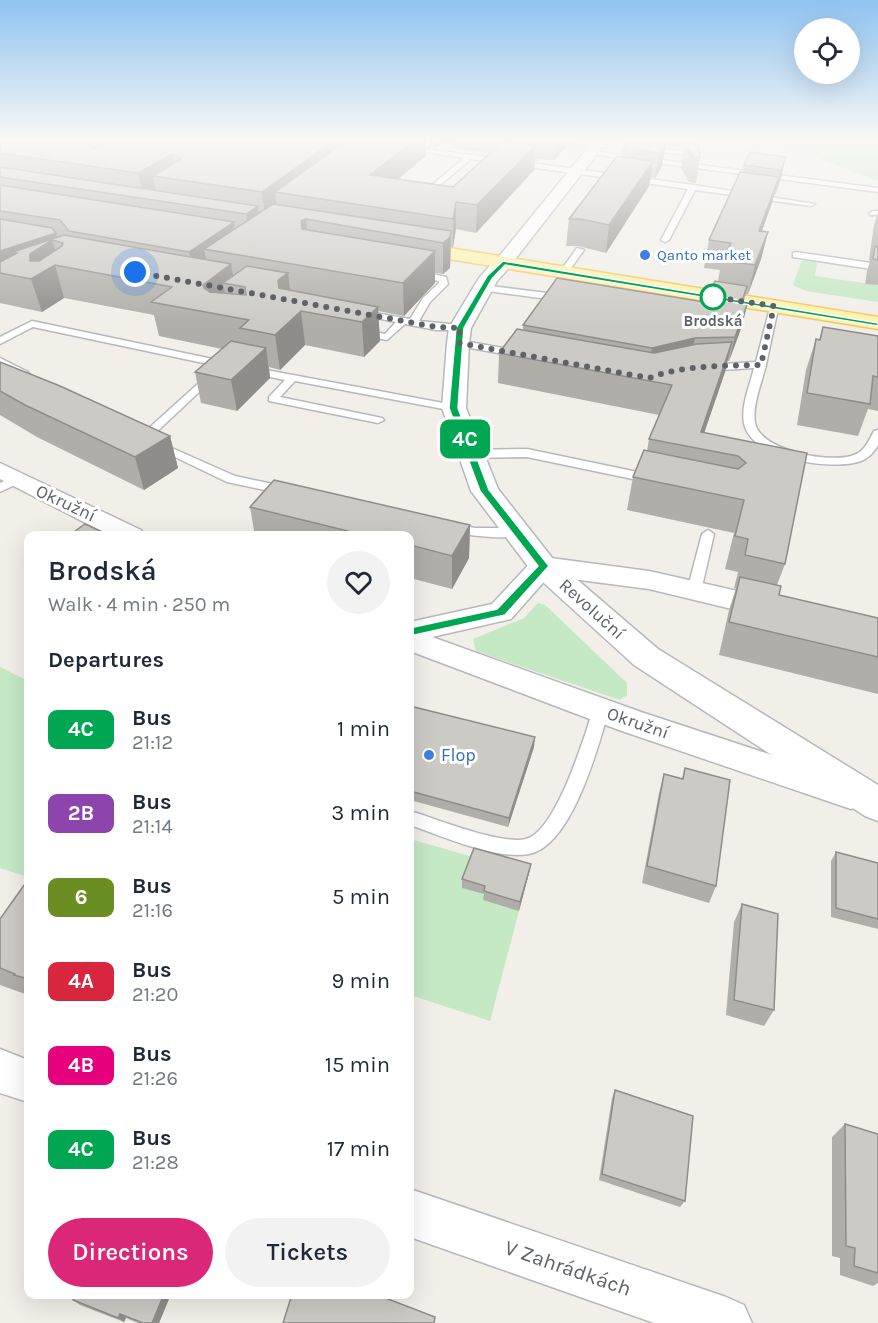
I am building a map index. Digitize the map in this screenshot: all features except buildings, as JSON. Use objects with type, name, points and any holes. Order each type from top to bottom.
[{"type":"main road","points":[[389,244],[878,323]]},
{"type":"street","name":"Revoluční","points":[[552,202],[483,288],[459,336],[454,408],[485,491],[543,566],[646,657],[873,803]]},
{"type":"street","name":"Okružní","points":[[6,479],[121,531]]},
{"type":"street","points":[[414,631],[501,612],[543,566],[649,580],[798,615]]},
{"type":"street","name":"Okružní","points":[[414,641],[601,710],[873,803]]},
{"type":"street","points":[[0,1071],[24,1080]]},
{"type":"street","name":"V Zahrádkách","points":[[414,1214],[726,1323]]},
{"type":"lane","points":[[665,240],[685,202]]},
{"type":"lane","points":[[796,202],[811,204]]},
{"type":"lane","points":[[563,273],[580,250]]},
{"type":"lane","points":[[795,255],[878,267]]},
{"type":"lane","points":[[354,331],[387,337],[408,321],[444,284],[443,279],[436,276],[409,272]]},
{"type":"lane","points":[[483,288],[571,299]]},
{"type":"lane","points":[[774,306],[750,409],[749,424],[753,433],[787,453],[813,459],[849,460],[860,457],[873,446],[878,433]]},
{"type":"lane","points":[[349,310],[408,321],[534,357]]},
{"type":"lane","points":[[0,341],[32,324],[292,378],[454,408]]},
{"type":"lane","points":[[0,361],[37,381]]},
{"type":"lane","points":[[223,364],[138,436],[231,479],[297,493]]},
{"type":"lane","points":[[700,368],[761,365]]},
{"type":"lane","points":[[292,378],[273,399],[378,420]]},
{"type":"lane","points":[[471,454],[527,453],[666,482]]},
{"type":"lane","points":[[430,522],[475,532],[517,532]]},
{"type":"lane","points":[[694,591],[708,534]]},
{"type":"lane","points":[[414,819],[509,847],[532,846],[553,828],[588,757],[601,710]]},
{"type":"green space","points":[[805,260],[817,262],[815,276],[878,285],[878,302],[806,291],[793,285],[801,262]]},
{"type":"green space","points":[[538,603],[545,605],[627,683],[627,695],[620,700],[476,651],[473,639],[524,618]]},
{"type":"green space","points":[[0,667],[24,679],[24,876],[0,868]]},
{"type":"green space","points":[[414,840],[473,857],[485,895],[519,911],[490,1021],[414,996]]},
{"type":"bus line","name":"4C","points":[[414,631],[501,612],[543,566],[485,491],[454,408],[460,328],[489,278],[503,263],[878,323]]},
{"type":"place","name":"Qanto market","points":[[645,255]]},
{"type":"place","name":"Brodská","points":[[713,297]]},
{"type":"place","name":"Flop","points":[[429,755]]},
{"type":"route","points":[[135,272],[436,327],[460,328],[459,343],[649,378],[666,372],[761,365],[774,306],[713,297]]}]
